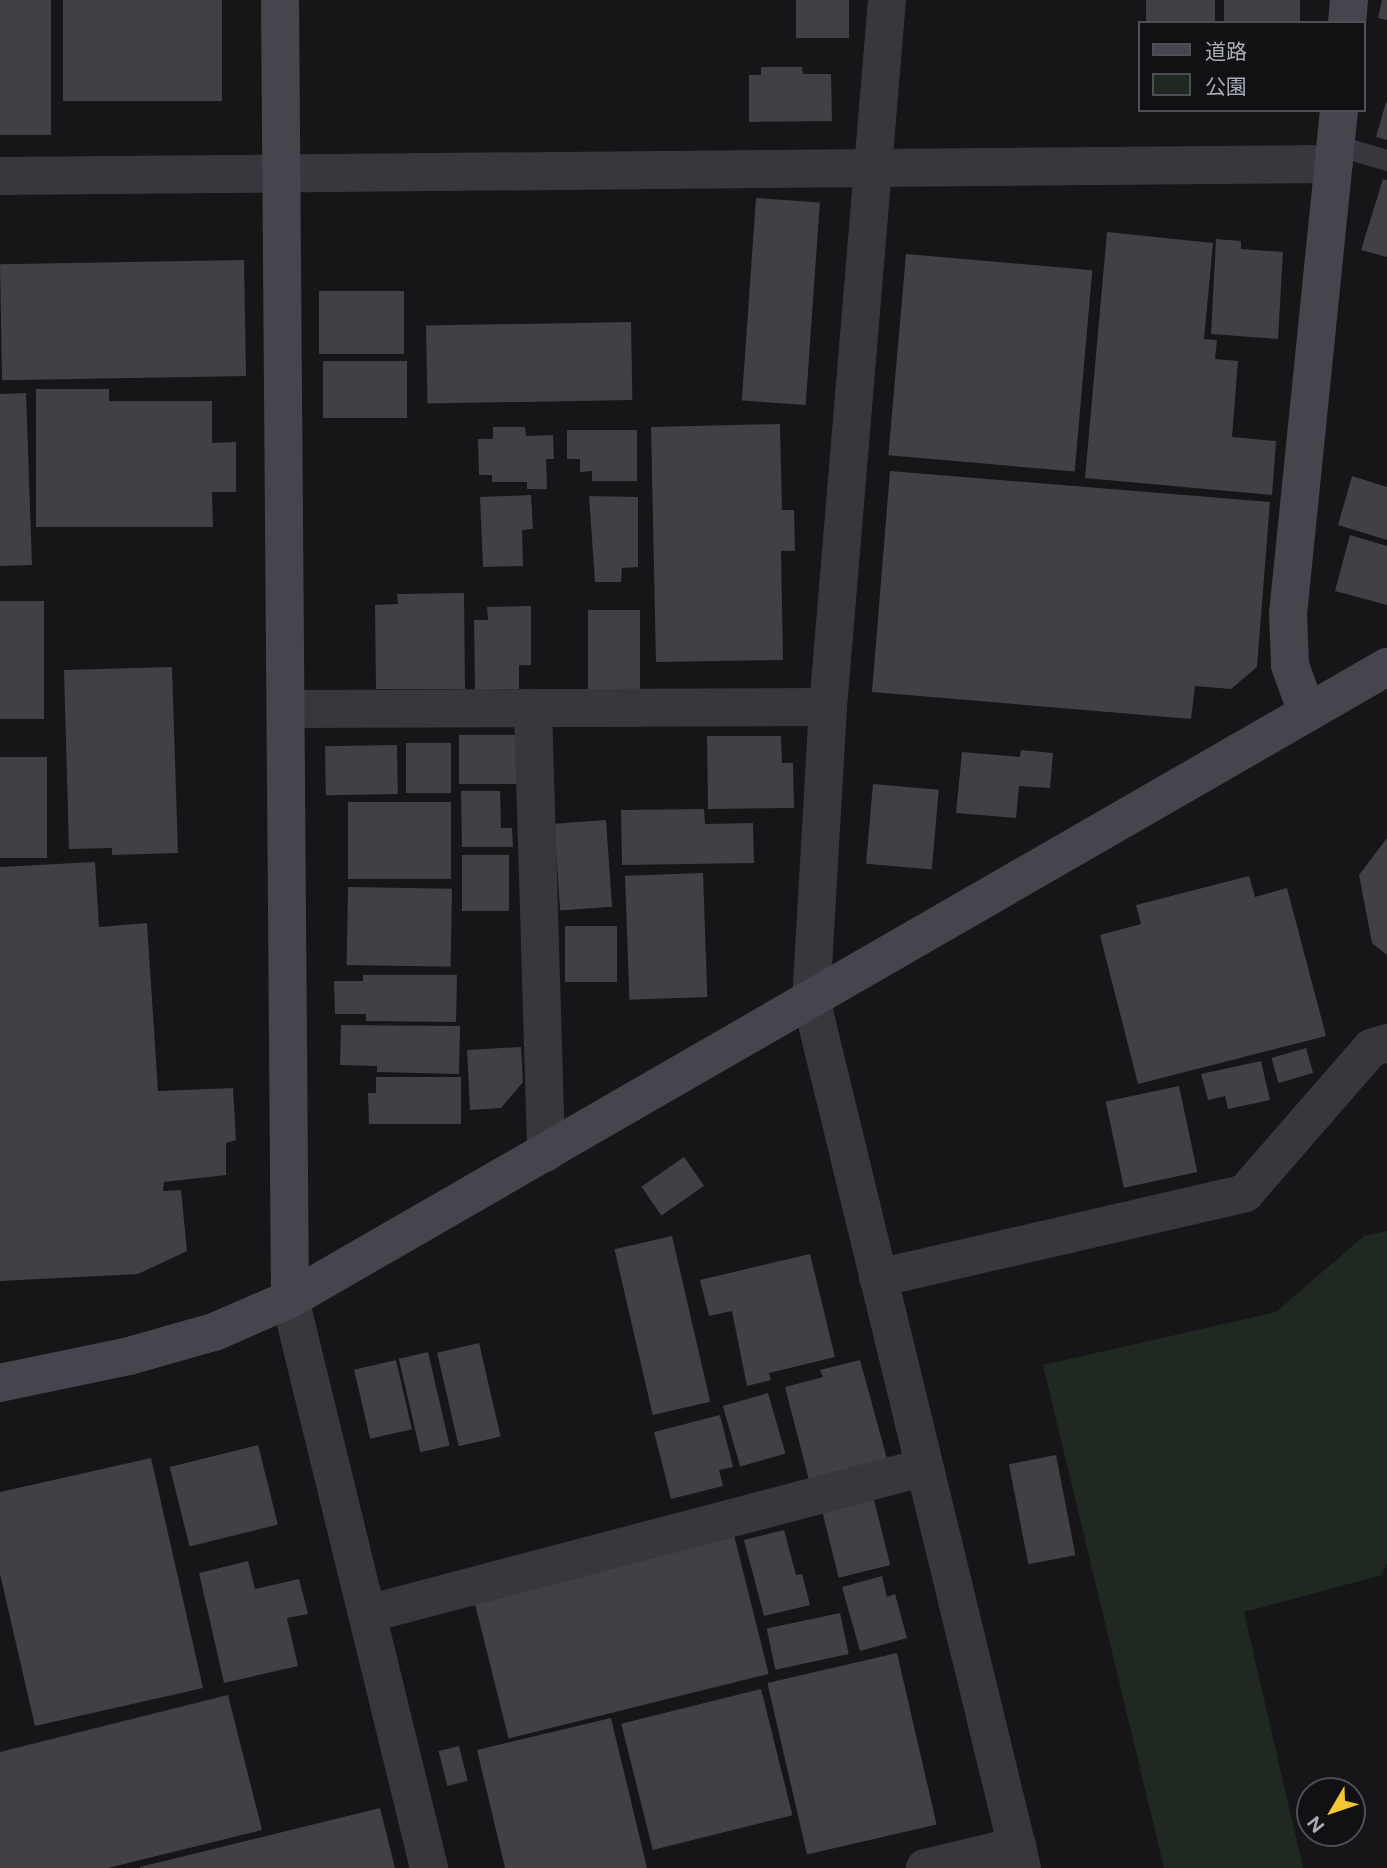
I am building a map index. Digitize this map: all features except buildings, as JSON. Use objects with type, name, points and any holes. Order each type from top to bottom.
[{"type":"street","points":[[281,0],[290,1299],[429,1868]]},
{"type":"street","points":[[887,0],[828,707],[811,999],[922,1468],[1019,1857],[925,1868]]},
{"type":"street","points":[[1347,21],[1349,0]]},
{"type":"street","points":[[0,176],[282,177],[872,169],[1336,140],[1288,614],[1290,665],[1307,713]]},
{"type":"street","points":[[0,1383],[190,1339],[290,1299],[1387,667]]},
{"type":"street","points":[[286,709],[828,707]]},
{"type":"street","points":[[533,709],[546,1153]]},
{"type":"street","points":[[878,1278],[1245,1193],[1371,1048],[1387,1043]]},
{"type":"street","points":[[367,1614],[922,1468]]},
{"type":"lane","points":[[1336,140],[1387,160]]},
{"type":"green space","points":[[1387,1231],[1387,1563],[1382,1575],[1244,1612],[1296,1847],[1303,1868],[1164,1868],[1043,1365],[1276,1312],[1364,1236]]}]
